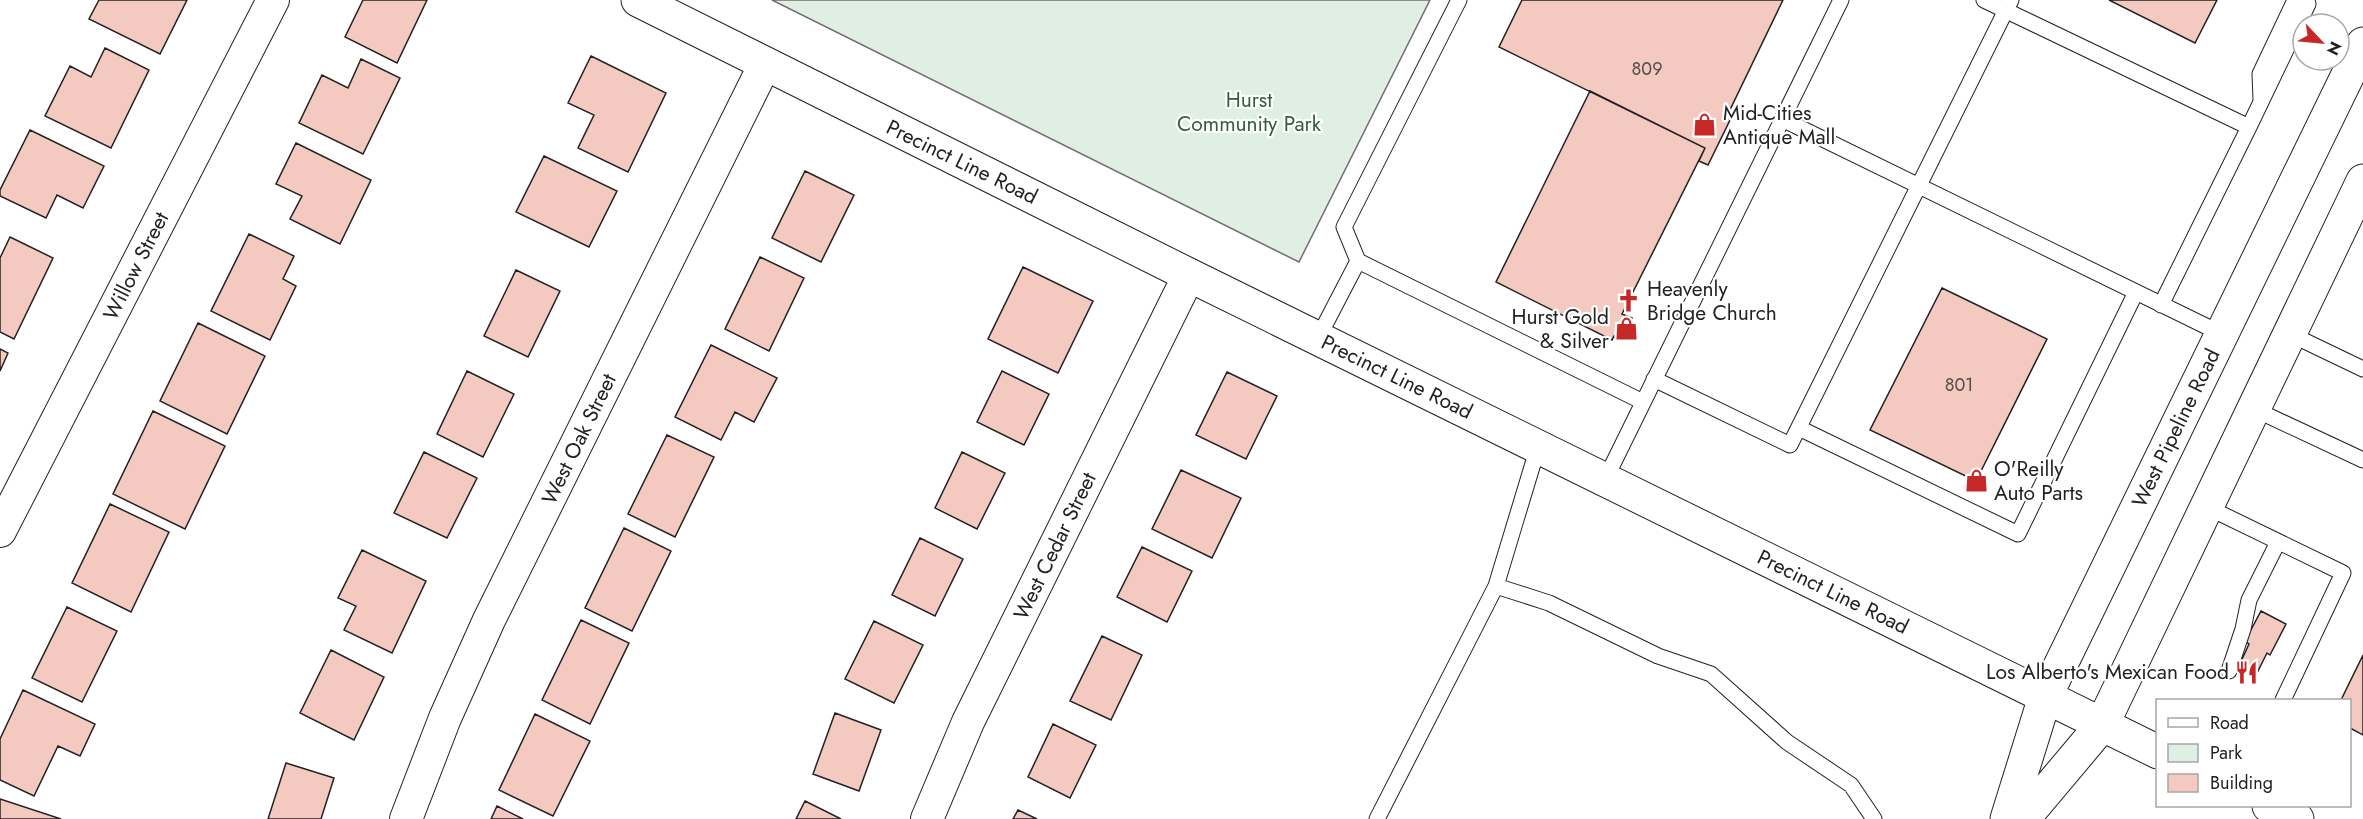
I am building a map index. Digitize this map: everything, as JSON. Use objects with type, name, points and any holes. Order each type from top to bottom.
[{"type":"main road","name":"Precinct Line Road","points":[[638,0],[1189,275],[2156,752]]},
{"type":"main road","name":"West Pipeline Road","points":[[2007,819],[2045,697],[2363,44]]},
{"type":"main road","points":[[2023,819],[2102,725],[2363,181]]},
{"type":"main road","points":[[2271,807],[2297,819]]},
{"type":"street","name":"Willow Street","points":[[0,531],[273,0]]},
{"type":"street","name":"West Oak Street","points":[[406,819],[445,718],[489,620],[765,64]]},
{"type":"street","name":"West Cedar Street","points":[[927,819],[968,722],[1189,275]]},
{"type":"lane","points":[[1460,0],[1344,227],[1358,261],[1643,402]]},
{"type":"lane","points":[[1605,480],[1840,0]]},
{"type":"lane","points":[[1984,0],[2008,5],[2249,127]]},
{"type":"lane","points":[[2261,103],[2260,74],[2295,0]]},
{"type":"lane","points":[[2161,305],[2261,103],[2308,4],[2307,0]]},
{"type":"lane","points":[[1654,379],[1790,445],[2008,5]]},
{"type":"lane","points":[[1782,119],[2222,334]]},
{"type":"lane","points":[[1318,338],[1358,261]]},
{"type":"lane","points":[[1799,428],[2018,534],[2136,292]]},
{"type":"lane","points":[[2290,334],[2363,369]]},
{"type":"lane","points":[[2254,410],[2363,460]]},
{"type":"lane","points":[[1377,819],[1496,586],[1538,447]]},
{"type":"lane","points":[[2207,507],[2343,573],[2283,699]]},
{"type":"lane","points":[[2229,671],[2243,629],[2249,600],[2278,542]]},
{"type":"lane","points":[[1496,586],[1549,603],[1658,656],[1711,674],[1787,742],[1851,784],[1874,819]]},
{"type":"green space","name":"Hurst Community Park","points":[[772,0],[1430,0],[1299,262]]},
{"type":"building","points":[[99,0],[187,0],[160,54],[89,19]]},
{"type":"building","points":[[363,0],[427,0],[397,63],[345,37]]},
{"type":"building","points":[[1522,0],[1783,0],[1728,114],[1732,116],[1708,165],[1699,161],[1705,148],[1499,47]]},
{"type":"building","points":[[2109,0],[2217,0],[2195,43]]},
{"type":"building","points":[[105,48],[149,70],[111,148],[45,116],[70,66],[91,77]]},
{"type":"building","points":[[591,56],[666,93],[628,172],[578,148],[594,115],[568,103]]},
{"type":"building","points":[[361,59],[400,78],[363,154],[299,123],[322,75],[348,88]]},
{"type":"building","points":[[1590,91],[1705,148],[1622,314],[1632,318],[1621,339],[1614,336],[1612,340],[1496,282]]},
{"type":"building","points":[[30,130],[104,166],[83,208],[57,195],[46,218],[0,196],[0,190]]},
{"type":"building","points":[[296,143],[371,180],[340,244],[290,219],[302,196],[276,184]]},
{"type":"building","points":[[544,156],[617,191],[589,247],[516,212]]},
{"type":"building","points":[[805,171],[854,195],[821,262],[772,238]]},
{"type":"building","points":[[249,234],[294,256],[283,279],[296,286],[270,340],[211,311]]},
{"type":"building","points":[[10,237],[53,258],[14,339],[0,332],[0,258]]},
{"type":"building","points":[[760,257],[804,278],[769,351],[725,329]]},
{"type":"building","points":[[1023,267],[1093,301],[1058,373],[988,339]]},
{"type":"building","points":[[516,270],[560,291],[528,357],[484,336]]},
{"type":"building","points":[[1942,288],[2047,339],[1976,481],[1870,430]]},
{"type":"building","points":[[198,323],[265,356],[227,434],[160,401]]},
{"type":"building","points":[[711,345],[777,378],[754,422],[735,412],[721,440],[675,417]]},
{"type":"building","points":[[0,349],[8,353],[0,371]]},
{"type":"building","points":[[467,371],[514,394],[483,457],[437,434]]},
{"type":"building","points":[[1002,371],[1049,394],[1024,445],[977,422]]},
{"type":"building","points":[[1227,372],[1277,396],[1246,459],[1196,435]]},
{"type":"building","points":[[153,411],[225,446],[185,529],[113,494]]},
{"type":"building","points":[[667,435],[714,457],[675,537],[628,514]]},
{"type":"building","points":[[424,452],[477,478],[447,538],[394,513]]},
{"type":"building","points":[[962,452],[1005,473],[977,529],[935,508]]},
{"type":"building","points":[[1181,470],[1241,498],[1212,558],[1152,529]]},
{"type":"building","points":[[110,504],[169,532],[131,612],[72,583]]},
{"type":"building","points":[[624,528],[671,551],[632,631],[585,608]]},
{"type":"building","points":[[920,538],[963,559],[935,616],[892,595]]},
{"type":"building","points":[[1142,547],[1192,571],[1167,622],[1117,597]]},
{"type":"building","points":[[362,550],[426,581],[392,653],[344,630],[356,606],[338,598]]},
{"type":"building","points":[[67,607],[117,631],[82,702],[32,678]]},
{"type":"building","points":[[2261,611],[2286,624],[2270,655],[2267,653],[2255,677],[2238,668],[2249,644],[2245,641]]},
{"type":"building","points":[[581,620],[629,643],[590,724],[542,700]]},
{"type":"building","points":[[874,621],[923,645],[894,703],[845,679]]},
{"type":"building","points":[[1102,636],[1142,655],[1111,720],[1070,701]]},
{"type":"building","points":[[331,650],[384,677],[354,740],[300,713]]},
{"type":"building","points":[[2363,655],[2363,735],[2351,729],[2351,699],[2341,699]]},
{"type":"building","points":[[23,690],[95,724],[80,756],[58,746],[34,796],[0,780],[0,739]]},
{"type":"building","points":[[835,713],[881,730],[859,791],[813,774]]},
{"type":"building","points":[[535,714],[590,741],[553,816],[499,790]]},
{"type":"building","points":[[1053,724],[1096,745],[1070,798],[1028,777]]},
{"type":"building","points":[[286,763],[334,778],[321,819],[268,819]]},
{"type":"building","points":[[0,799],[61,819],[0,819]]},
{"type":"building","points":[[805,801],[841,819],[796,819]]},
{"type":"building","points":[[497,806],[523,819],[491,819]]},
{"type":"building","points":[[1018,810],[1037,819],[1013,819]]},
{"type":"place","name":"Mid-Cities Antique Mall","points":[[1705,125]]},
{"type":"place","name":"Heavenly Bridge Church","points":[[1629,301]]},
{"type":"place","name":"Hurst Gold & Silver","points":[[1627,329]]},
{"type":"place","name":"O'Reilly Auto Parts","points":[[1976,481]]},
{"type":"place","name":"Los Alberto's Mexican Food","points":[[2247,672]]}]
